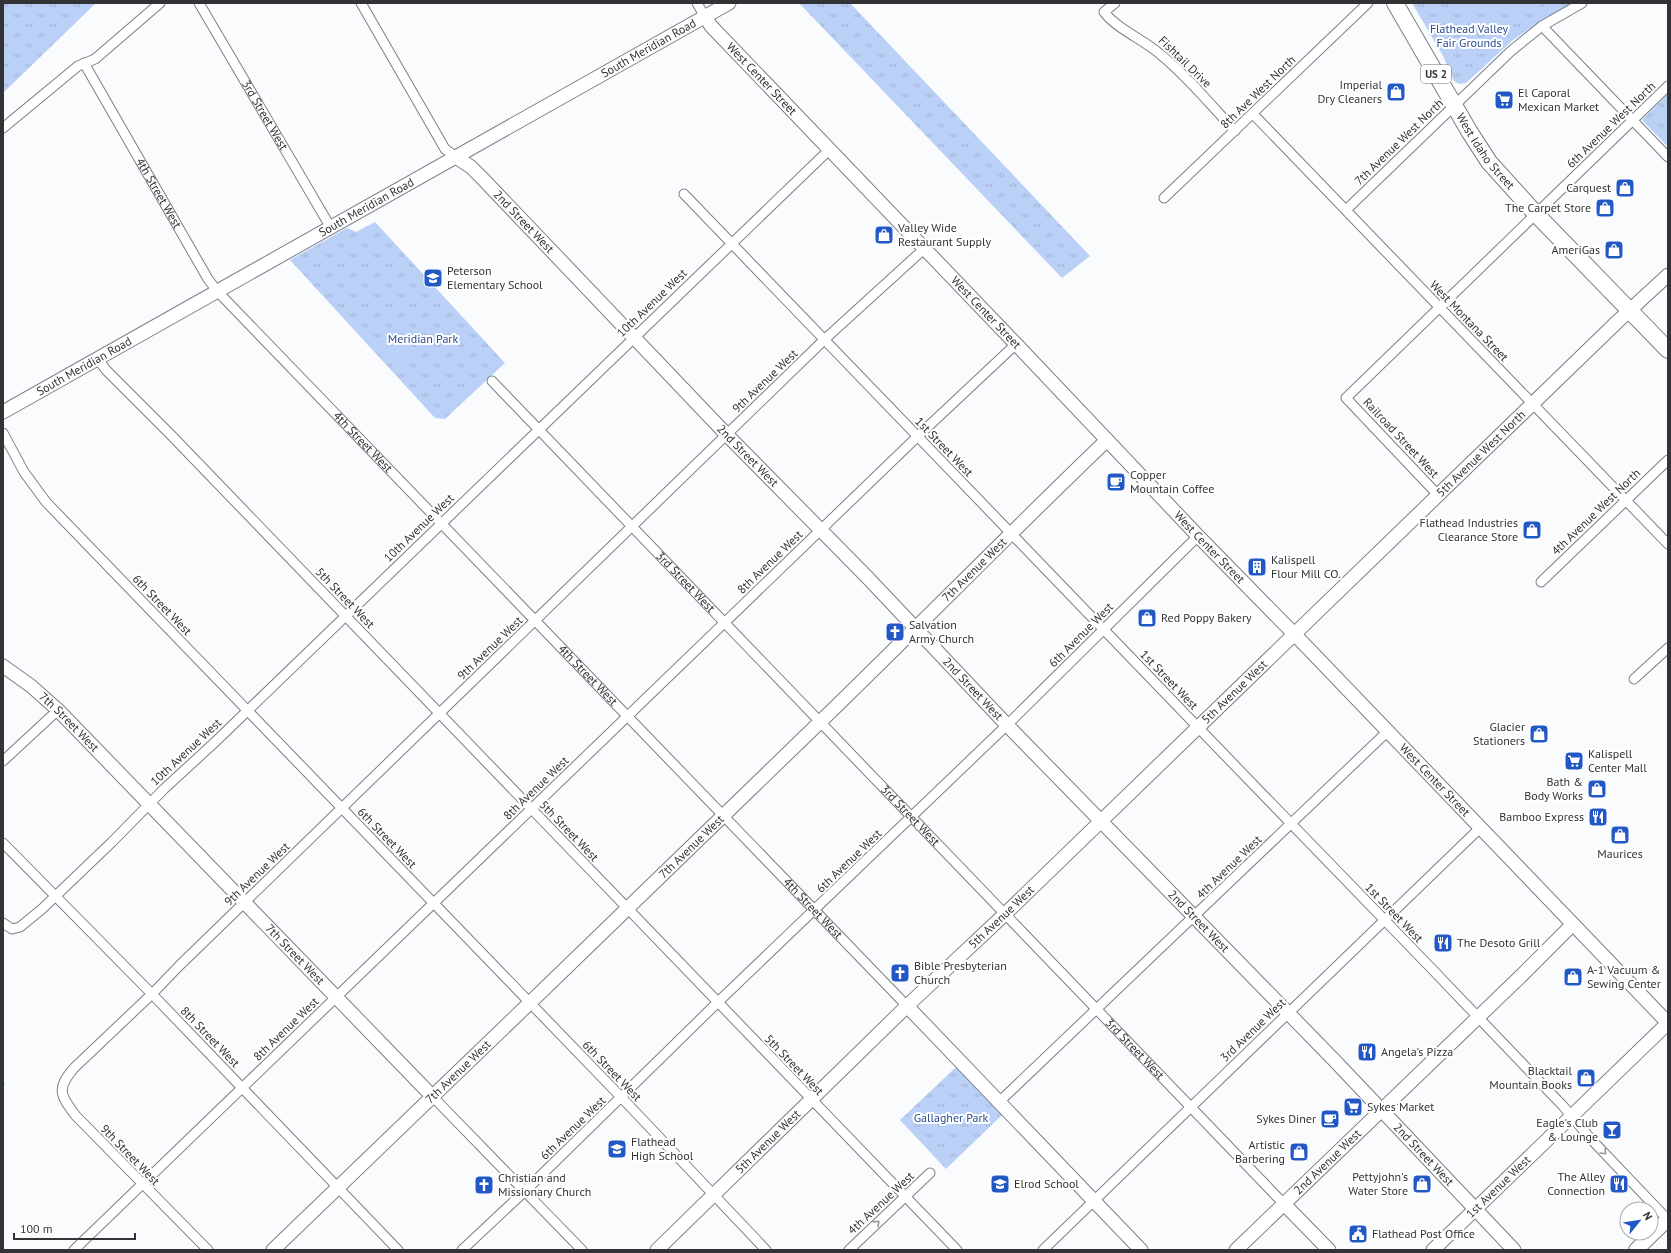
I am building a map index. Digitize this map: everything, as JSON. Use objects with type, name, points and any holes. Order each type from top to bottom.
[{"type":"highway","name":"West Idaho Street","points":[[1395,3],[1489,162],[1536,214],[1668,350]]},
{"type":"main road","points":[[1636,1250],[1668,1219]]},
{"type":"street","points":[[3,128],[78,66],[95,59],[160,3]]},
{"type":"street","name":"3rd Street West","points":[[199,3],[331,228]]},
{"type":"street","name":"2nd Street West","points":[[361,3],[445,149],[471,167],[482,178],[1007,725],[1288,1013],[1514,1250]]},
{"type":"street","points":[[697,3],[704,17]]},
{"type":"street","name":"South Meridian Road","points":[[3,412],[729,3]]},
{"type":"street","name":"Fishtail Drive","points":[[1115,3],[1104,12],[1111,21],[1146,42],[1161,54],[1186,78],[1235,131]]},
{"type":"street","name":"8th Ave West North","points":[[1164,198],[1368,3]]},
{"type":"street","name":"7th Avenue West North","points":[[1346,210],[1510,51],[1542,26],[1582,3]]},
{"type":"street","name":"West Center Street","points":[[704,17],[1198,536],[1388,731],[1668,1023]]},
{"type":"street","points":[[1542,26],[1668,157]]},
{"type":"street","name":"4th Street West","points":[[84,64],[208,279],[218,292],[816,909],[1141,1250]]},
{"type":"street","name":"6th Avenue West North","points":[[1346,398],[1668,86]]},
{"type":"street","name":"West Montana Street","points":[[1253,114],[1668,544]]},
{"type":"street","name":"10th Avenue West","points":[[3,923],[12,929],[20,927],[55,896],[441,523],[539,431],[634,337],[830,150]]},
{"type":"street","name":"1st Street West","points":[[684,194],[733,243],[1198,728],[1385,920],[1668,1219]]},
{"type":"street","name":"9th Avenue West","points":[[74,1068],[152,994],[825,339],[924,248]]},
{"type":"street","name":"5th Avenue West North","points":[[1294,634],[1668,275]]},
{"type":"street","name":"8th Avenue West","points":[[74,1250],[918,436],[1016,344]]},
{"type":"street","name":"5th Street West","points":[[98,359],[106,370],[440,713],[957,1250]]},
{"type":"street","name":"3rd Street West","points":[[492,381],[1096,1010],[1329,1250]]},
{"type":"street","name":"Railroad Street West","points":[[1346,398],[1438,495]]},
{"type":"street","name":"6th Street West","points":[[3,433],[24,472],[46,502],[622,1098],[766,1250]]},
{"type":"street","name":"7th Avenue West","points":[[273,1250],[820,722],[1107,440]]},
{"type":"street","name":"4th Avenue West North","points":[[1541,582],[1668,460]]},
{"type":"street","name":"6th Avenue West","points":[[462,1250],[622,1098],[718,1002],[1007,725],[1198,536]]},
{"type":"street","name":"5th Avenue West","points":[[657,1250],[907,1006],[1005,914],[1294,634]]},
{"type":"street","points":[[1634,679],[1668,648]]},
{"type":"street","name":"7th Street West","points":[[6,672],[31,686],[58,710],[150,803],[582,1250]]},
{"type":"street","points":[[3,761],[58,710]]},
{"type":"street","name":"4th Avenue West","points":[[999,1102],[1388,731]]},
{"type":"street","name":"3rd Avenue West","points":[[1043,1250],[1480,828]]},
{"type":"street","name":"8th Street West","points":[[3,843],[152,994],[398,1250]]},
{"type":"street","name":"2nd Avenue West","points":[[1236,1250],[1382,1111],[1573,924]]},
{"type":"street","name":"1st Avenue West","points":[[1434,1250],[1668,1023]]},
{"type":"street","name":"9th Street West","points":[[74,1068],[64,1080],[62,1092],[65,1101],[76,1116],[142,1185],[208,1250]]},
{"type":"street","name":"4th Avenue West","points":[[849,1250],[930,1173]]},
{"type":"green space","points":[[3,3],[96,3],[3,93]]},
{"type":"green space","points":[[799,3],[850,3],[1090,256],[1062,278]]},
{"type":"green space","name":"Flathead Valley Fair Grounds","points":[[1412,3],[1572,3],[1513,40],[1466,83],[1459,84],[1454,81],[1443,56]]},
{"type":"green space","points":[[1459,3],[1544,3],[1523,12],[1502,14],[1480,11]]},
{"type":"green space","points":[[1668,94],[1668,147],[1642,120]]},
{"type":"green space","name":"Meridian Park","points":[[375,222],[505,363],[445,419],[435,418],[290,260],[347,228],[356,232]]},
{"type":"green space","points":[[393,326],[416,350],[401,364],[379,340]]},
{"type":"green space","name":"Gallagher Park","points":[[956,1067],[1002,1115],[946,1169],[900,1120]]},
{"type":"place","name":"Imperial Dry Cleaners","points":[[1396,92]]},
{"type":"place","name":"El Caporal Mexican Market","points":[[1504,100]]},
{"type":"place","name":"Carquest","points":[[1625,188]]},
{"type":"place","name":"The Carpet Store","points":[[1605,208]]},
{"type":"place","name":"Valley Wide Restaurant Supply","points":[[884,235]]},
{"type":"place","name":"AmeriGas","points":[[1614,250]]},
{"type":"place","name":"Peterson Elementary School","points":[[433,278]]},
{"type":"place","name":"Copper Mountain Coffee","points":[[1116,482]]},
{"type":"place","name":"Flathead Industries Clearance Store","points":[[1532,530]]},
{"type":"place","name":"Kalispell Flour Mill CO.","points":[[1257,567]]},
{"type":"place","name":"Red Poppy Bakery","points":[[1147,618]]},
{"type":"place","name":"Salvation Army Church","points":[[895,632]]},
{"type":"place","name":"Glacier Stationers","points":[[1539,734]]},
{"type":"place","name":"Kalispell Center Mall","points":[[1574,761]]},
{"type":"place","name":"Bath & Body Works","points":[[1597,789]]},
{"type":"place","name":"Bamboo Express","points":[[1598,817]]},
{"type":"place","name":"Maurices","points":[[1620,835]]},
{"type":"place","name":"The Desoto Grill","points":[[1443,943]]},
{"type":"place","name":"Bible Presbyterian Church","points":[[900,973]]},
{"type":"place","name":"A-1 Vacuum & Sewing Center","points":[[1573,977]]},
{"type":"place","name":"Angela's Pizza","points":[[1367,1052]]},
{"type":"place","name":"Blacktail Mountain Books","points":[[1586,1078]]},
{"type":"place","name":"Sykes Market","points":[[1353,1107]]},
{"type":"place","name":"Sykes Diner","points":[[1330,1119]]},
{"type":"place","name":"Eagle's Club & Lounge","points":[[1612,1130]]},
{"type":"place","name":"Flathead High School","points":[[617,1149]]},
{"type":"place","name":"Artistic Barbering","points":[[1299,1152]]},
{"type":"place","name":"Elrod School","points":[[1000,1184]]},
{"type":"place","name":"Pettyjohn's Water Store","points":[[1422,1184]]},
{"type":"place","name":"The Alley Connection","points":[[1619,1184]]},
{"type":"place","name":"Christian and Missionary Church","points":[[484,1185]]},
{"type":"place","name":"Flathead Post Office","points":[[1358,1234]]}]
